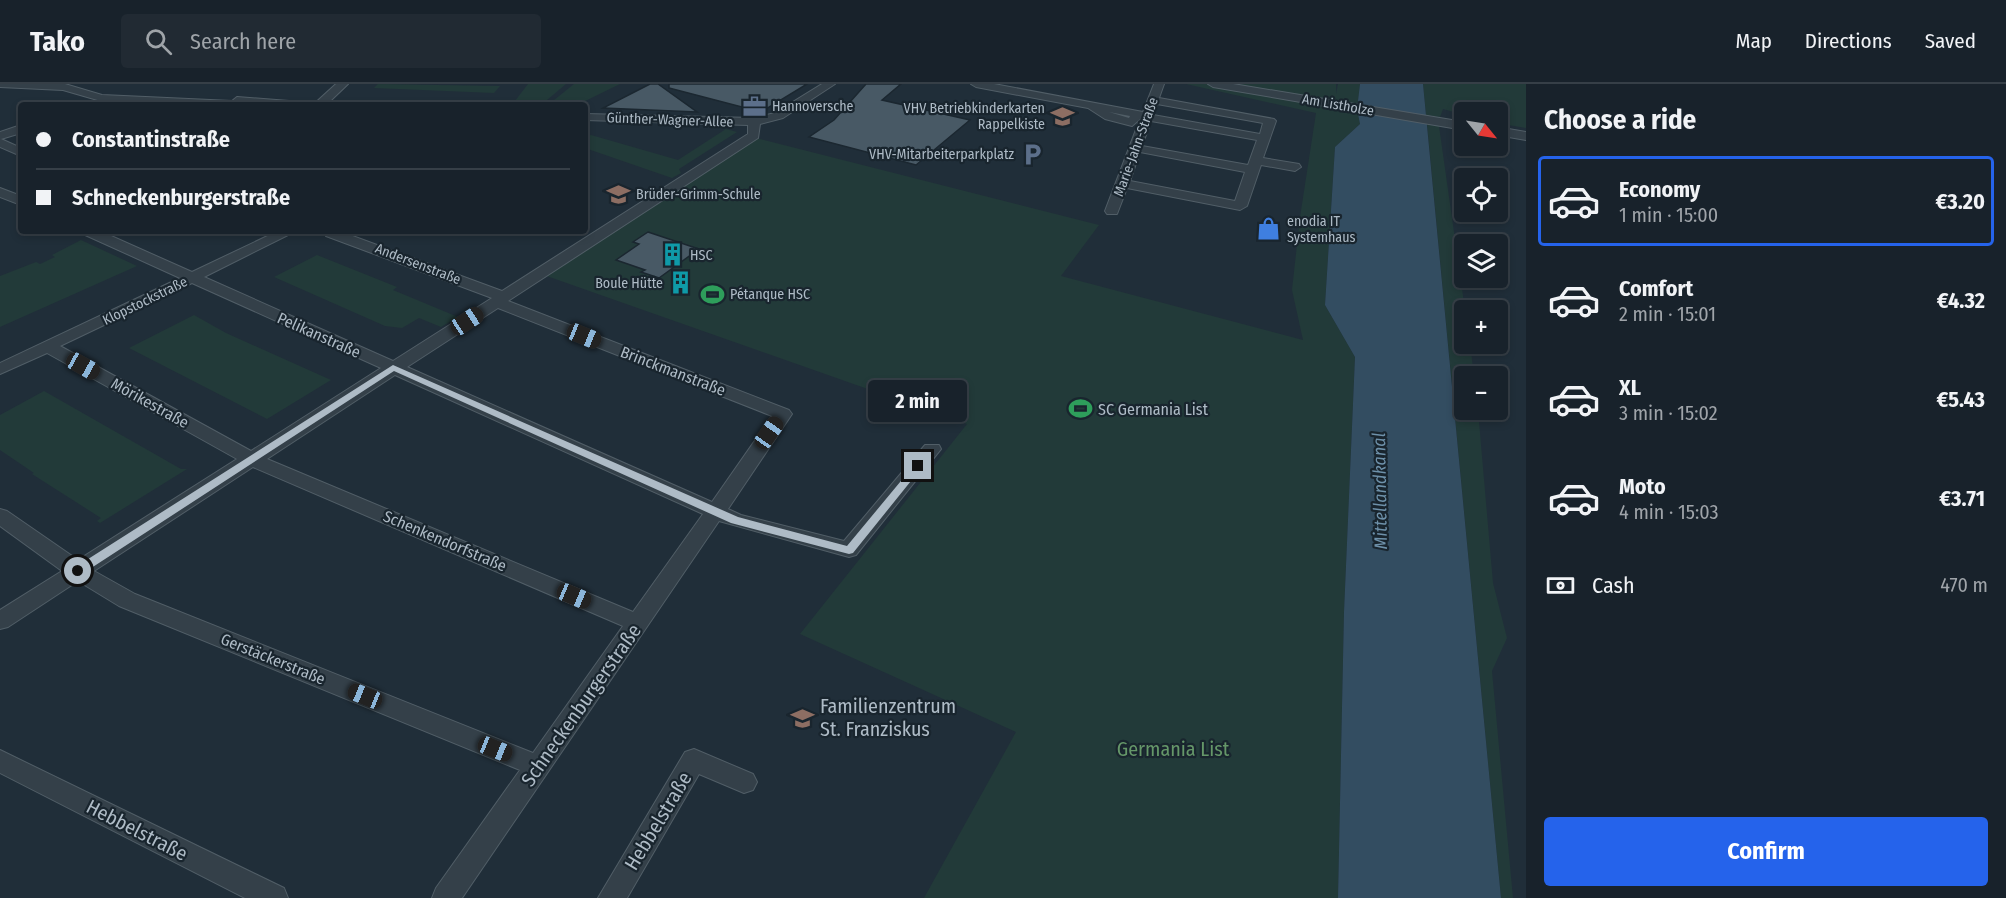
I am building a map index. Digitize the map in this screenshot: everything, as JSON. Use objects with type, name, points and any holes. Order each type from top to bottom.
[{"type":"street","points":[[0,84],[64,87],[88,100],[184,102]]},
{"type":"street","name":"Günther-Wagner-Allee","points":[[588,117],[754,122],[779,116],[830,84]]},
{"type":"street","points":[[976,84],[1091,105]]},
{"type":"street","name":"Marie-Jahn-Straße","points":[[1112,211],[1159,84]]},
{"type":"street","name":"Am Listholze","points":[[1214,84],[1454,124]]},
{"type":"street","points":[[322,102],[340,85]]},
{"type":"street","points":[[88,100],[101,98],[186,102]]},
{"type":"street","points":[[1122,183],[1240,206],[1270,121],[1153,100]]},
{"type":"street","points":[[1147,117],[1264,138]]},
{"type":"street","points":[[0,621],[754,135],[754,122]]},
{"type":"street","points":[[0,126],[17,130]]},
{"type":"street","points":[[0,136],[17,130]]},
{"type":"street","points":[[1508,133],[1526,136]]},
{"type":"street","points":[[0,143],[18,151]]},
{"type":"street","points":[[1136,148],[1255,165],[1295,167]]},
{"type":"street","points":[[0,192],[18,200]]},
{"type":"street","name":"Pelikanstraße","points":[[95,234],[715,511]]},
{"type":"street","name":"Klopstockstraße","points":[[0,369],[283,234]]},
{"type":"street","name":"Andersenstraße","points":[[337,234],[500,299]]},
{"type":"street","name":"Brinckmanstraße","points":[[500,299],[783,414]]},
{"type":"street","name":"Mörikestraße","points":[[49,347],[251,459]]},
{"type":"street","name":"Schneckenburgerstraße","points":[[446,898],[639,624],[783,414]]},
{"type":"street","points":[[715,511],[735,520],[849,550],[932,449]]},
{"type":"street","name":"Schenkendorfstraße","points":[[251,459],[639,624]]},
{"type":"street","name":"Gerstäckerstraße","points":[[0,516],[78,571],[127,600],[538,766]]},
{"type":"street","name":"Hebbelstraße","points":[[612,898],[694,760],[744,782]]},
{"type":"street","name":"Hebbelstraße","points":[[0,761],[274,898]]},
{"type":"green space","points":[[378,84],[500,86],[494,93],[374,88]]},
{"type":"green space","points":[[528,84],[566,84],[545,102],[515,101]]},
{"type":"green space","points":[[574,84],[620,84],[583,102],[552,102]]},
{"type":"green space","name":"Germania List","points":[[1186,84],[1336,84],[1336,94],[1338,84],[1360,84],[1357,109],[1360,124],[1335,147],[1325,305],[1355,357],[1344,612],[1338,898],[924,898],[1016,732],[800,634],[967,424],[541,274],[752,137],[1099,225],[1061,276],[1303,340],[1292,290],[1300,217],[1316,113]]},
{"type":"green space","points":[[1423,84],[1526,84],[1526,128],[1508,125],[1508,102],[1454,102],[1454,112],[1443,109],[1440,117],[1426,115]]},
{"type":"green space","points":[[1427,124],[1439,126],[1454,234],[1454,288],[1462,288],[1464,300],[1454,300],[1454,354],[1471,354],[1473,366],[1454,366],[1454,406]]},
{"type":"green space","points":[[726,129],[737,132],[679,169],[681,173],[672,178],[588,149],[588,136],[591,135],[678,160]]},
{"type":"green space","points":[[81,240],[137,266],[0,327],[0,276],[36,262],[40,264]]},
{"type":"green space","points":[[317,255],[397,287],[393,290],[458,317],[441,327],[419,318],[402,328],[385,326],[274,277]]},
{"type":"green space","points":[[194,315],[226,333],[331,380],[267,419],[129,348]]},
{"type":"green space","points":[[44,391],[181,469],[187,469],[100,523],[97,521],[101,518],[32,474],[34,473],[0,450],[0,415]]},
{"type":"green space","points":[[1455,420],[1479,420],[1493,583],[1507,638],[1492,671],[1513,898],[1501,898]]},
{"type":"water","name":"Mittellandkanal","points":[[1360,84],[1423,84],[1501,898],[1338,898],[1344,612],[1355,357],[1325,305],[1335,147],[1360,124],[1357,109]]},
{"type":"building","points":[[650,84],[658,84],[697,112],[603,108]]},
{"type":"building","points":[[669,84],[807,84],[761,112],[669,88]]},
{"type":"building","points":[[866,84],[901,84],[882,100],[970,120],[916,165],[809,137],[834,120]]},
{"type":"building","name":"HSC","points":[[648,232],[699,249],[659,278],[641,272],[645,270],[616,260],[639,244],[633,242]]},
{"type":"place","name":"Hannoversche","points":[[754,106]]},
{"type":"place","name":"VHV Betriebkinderkarten Rappelkiste","points":[[1063,116]]},
{"type":"place","name":"VHV-Mitarbeiterparkplatz","points":[[1032,154]]},
{"type":"place","name":"Brüder-Grimm-Schule","points":[[618,194]]},
{"type":"place","name":"enodia IT Systemhaus","points":[[1269,229]]},
{"type":"place","name":"HSC","points":[[672,255]]},
{"type":"place","name":"Boule Hütte","points":[[681,283]]},
{"type":"place","name":"Pétanque HSC","points":[[712,294]]},
{"type":"place","name":"SC Germania List","points":[[1080,409]]},
{"type":"place","name":"Familienzentrum St. Franziskus","points":[[802,718]]},
{"type":"route","points":[[78,571],[393,368],[735,520],[849,550],[918,466]]}]
